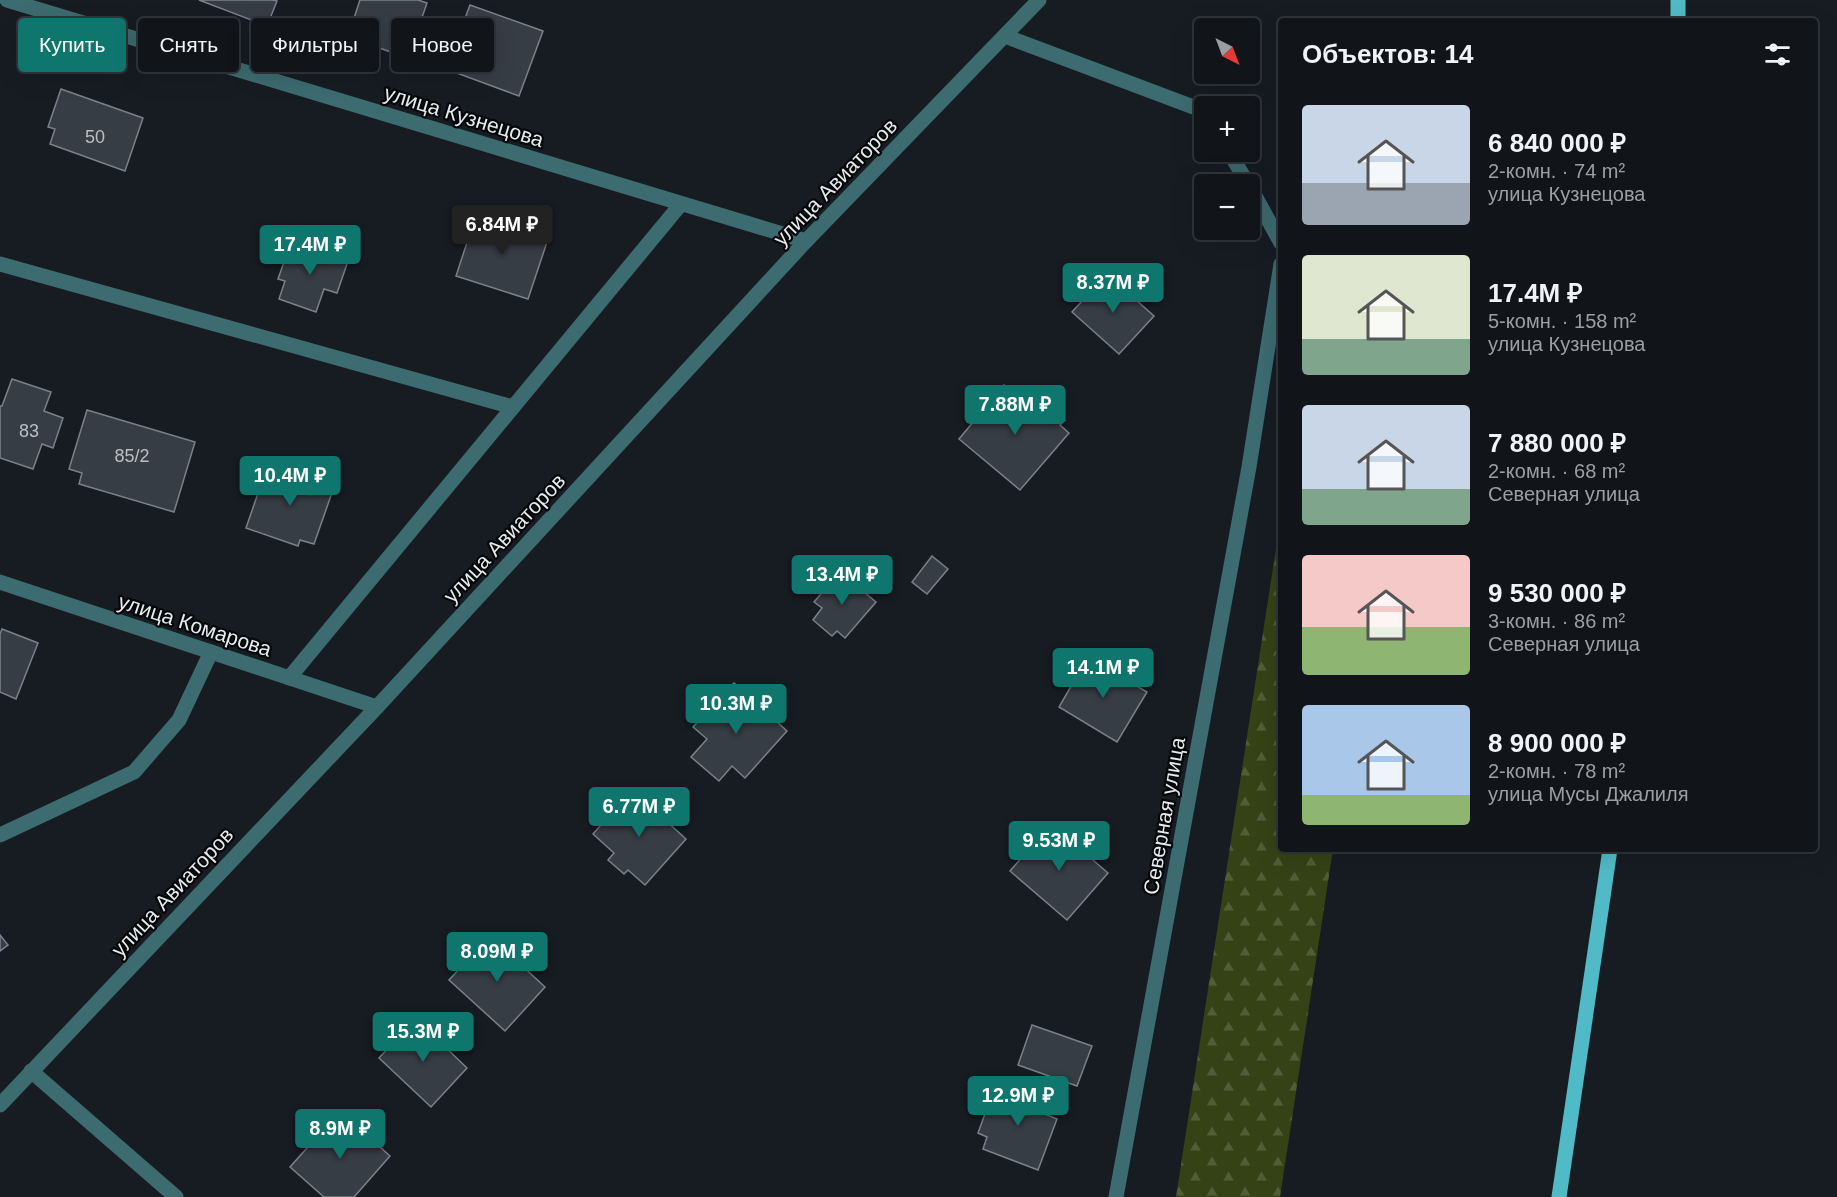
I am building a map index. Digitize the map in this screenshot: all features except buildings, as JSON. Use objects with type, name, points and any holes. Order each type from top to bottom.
[{"type":"main road","points":[[1678,0],[1678,18]]},
{"type":"main road","points":[[1559,1197],[1610,852]]},
{"type":"street","name":"улица Кузнецова","points":[[7,0],[806,241]]},
{"type":"street","name":"улица Авиаторов","points":[[0,1105],[377,707],[806,241],[1039,0]]},
{"type":"street","points":[[1005,36],[1194,107]]},
{"type":"street","points":[[289,678],[681,204]]},
{"type":"street","points":[[1260,206],[1278,238]]},
{"type":"street","points":[[0,264],[513,408]]},
{"type":"street","name":"Северная улица","points":[[1116,1197],[1249,467],[1278,283]]},
{"type":"street","name":"улица Комарова","points":[[0,582],[377,707]]},
{"type":"street","points":[[0,835],[134,772],[179,720],[211,652]]},
{"type":"street","points":[[31,1071],[176,1197]]},
{"type":"green space","points":[[1278,535],[1278,852],[1333,852],[1280,1197],[1176,1197]]}]
